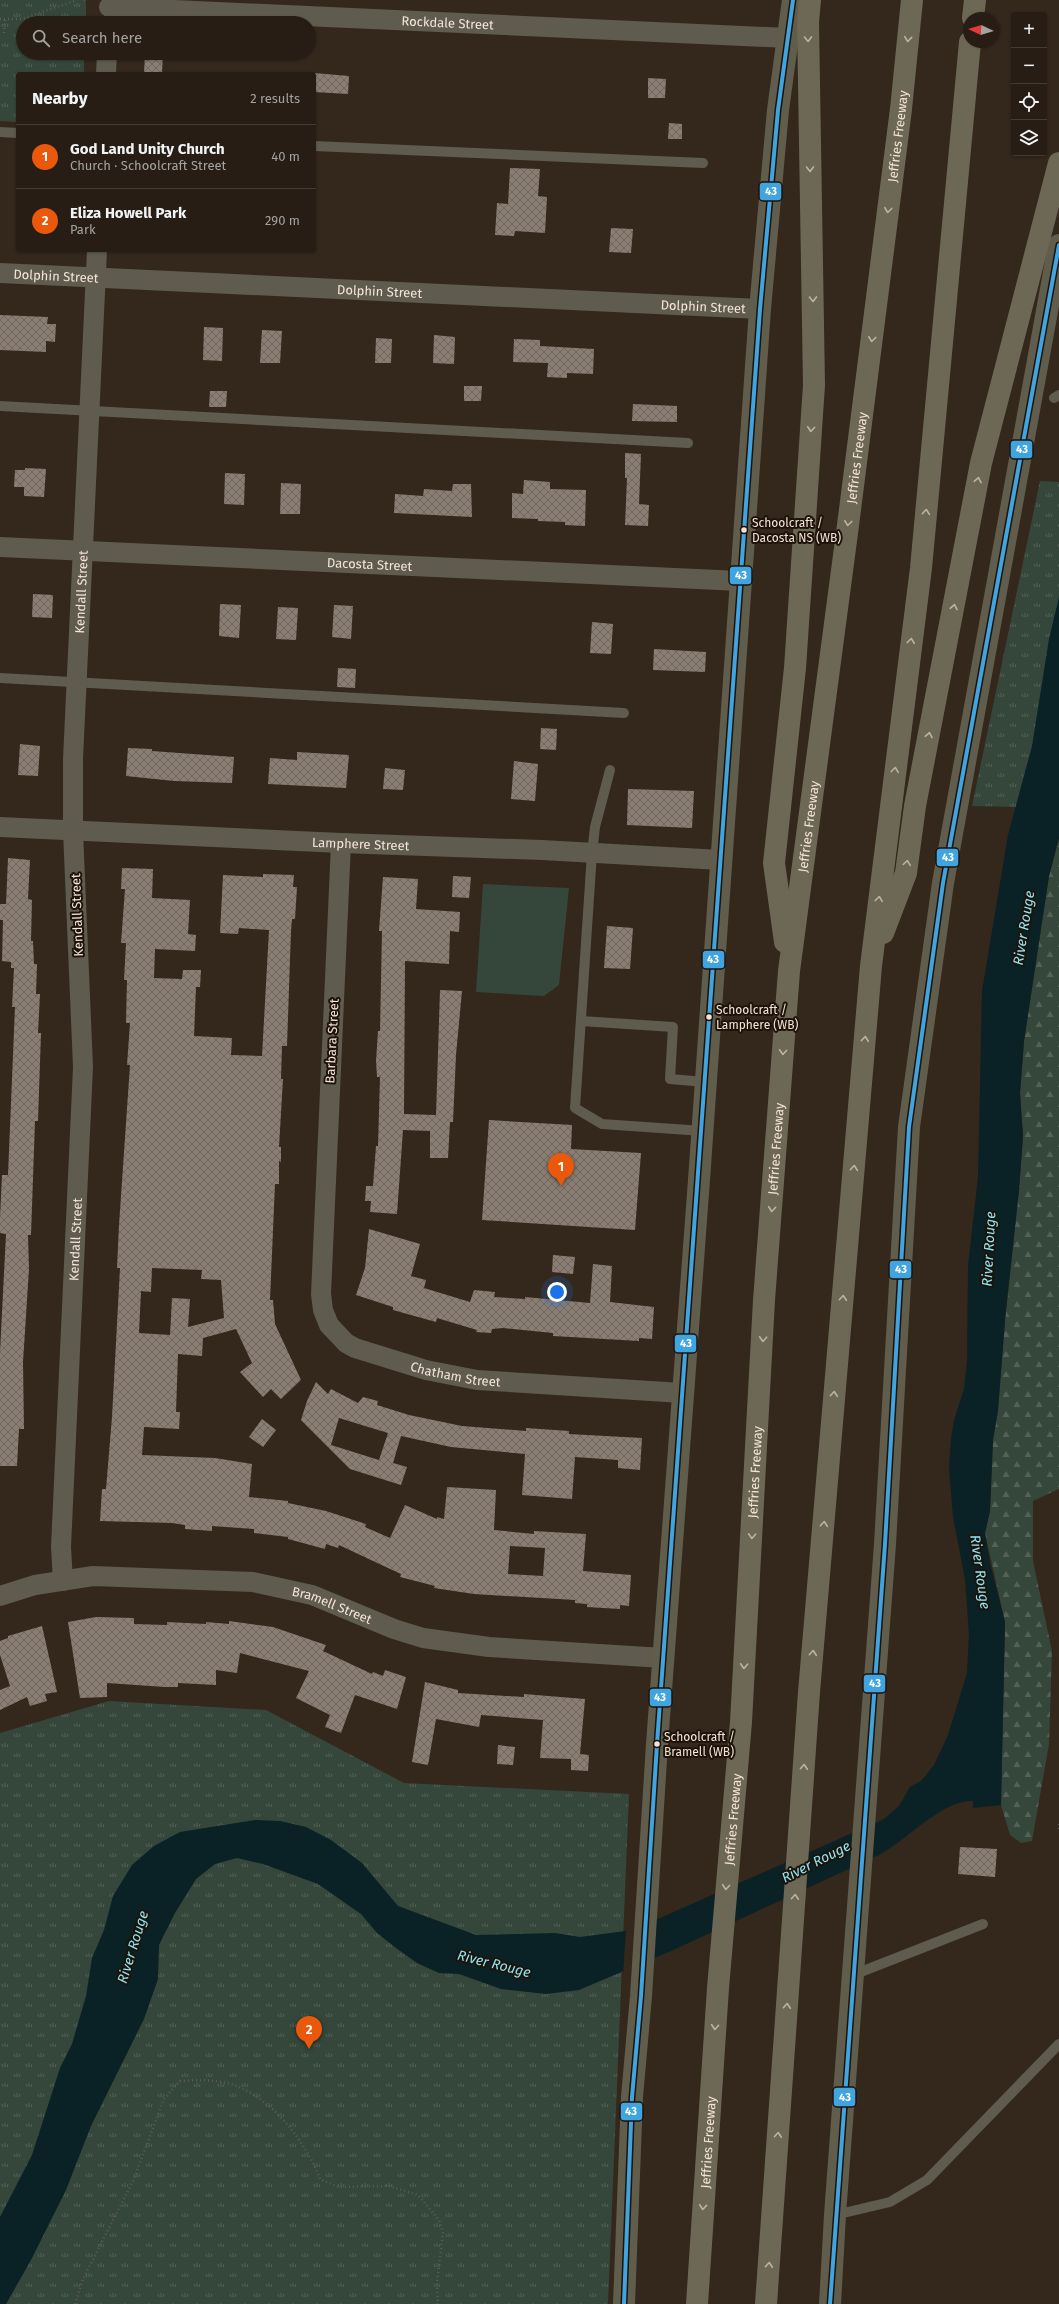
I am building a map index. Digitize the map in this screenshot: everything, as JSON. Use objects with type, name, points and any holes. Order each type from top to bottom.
[{"type":"highway","points":[[789,971],[774,864],[795,668],[814,385],[808,22],[810,0]]},
{"type":"highway","name":"Jeffries Freeway","points":[[697,2304],[718,1988],[741,1722],[764,1300],[789,971],[899,125],[912,0]]},
{"type":"highway","points":[[974,12],[975,0]]},
{"type":"highway","points":[[766,2304],[810,1692],[871,966],[920,568],[969,48]]},
{"type":"highway","points":[[871,966],[906,873],[915,806],[981,463],[1059,163]]},
{"type":"main road","points":[[624,2304],[632,2097],[641,1996],[682,1393],[703,1131],[740,581],[768,210],[787,38],[793,0]]},
{"type":"main road","points":[[830,2304],[835,2215],[885,1544],[909,1127],[942,883],[1052,318],[1059,245]]},
{"type":"street","name":"Rockdale Street","points":[[109,10],[254,16]]},
{"type":"street","name":"Rockdale Street","points":[[316,19],[787,38]]},
{"type":"street","points":[[106,72],[107,60]]},
{"type":"street","name":"Kendall Street","points":[[62,1581],[61,1540],[83,1067],[73,831],[73,759],[97,252]]},
{"type":"street","name":"Dolphin Street","points":[[0,273],[760,309]]},
{"type":"street","name":"Dacosta Street","points":[[0,547],[740,581]]},
{"type":"street","name":"Lamphere Street","points":[[0,827],[341,843],[462,846],[721,860]]},
{"type":"street","name":"Barbara Street","points":[[324,1239],[341,843]]},
{"type":"street","name":"Chatham Street","points":[[324,1239],[321,1294],[323,1310],[329,1325],[338,1337],[354,1348],[451,1376],[682,1393]]},
{"type":"street","name":"Bramell Street","points":[[0,1596],[35,1585],[93,1576],[253,1582],[312,1595],[394,1629],[423,1638],[489,1647],[663,1658]]},
{"type":"lane","points":[[0,132],[16,133]]},
{"type":"lane","points":[[316,146],[703,163]]},
{"type":"lane","points":[[0,406],[688,443]]},
{"type":"lane","points":[[0,678],[624,713]]},
{"type":"lane","points":[[610,770],[595,826],[592,853],[575,1108],[602,1124],[703,1131]]},
{"type":"lane","points":[[581,1021],[673,1027],[670,1079],[706,1082]]},
{"type":"lane","points":[[853,1975],[983,1924]]},
{"type":"lane","points":[[835,2215],[890,2202],[927,2180],[1059,2044]]},
{"type":"path","points":[[31,16],[77,0]]},
{"type":"path","points":[[0,19],[16,19]]},
{"type":"path","points":[[4,33],[5,19]]},
{"type":"path","points":[[1059,1824],[1059,1831]]},
{"type":"path","points":[[75,2304],[83,2279],[133,2181],[164,2099],[180,2081],[204,2080],[234,2084],[262,2101],[278,2114],[289,2124],[314,2163],[320,2179],[338,2187],[389,2186],[418,2196],[439,2220],[442,2232],[437,2283],[438,2304]]},
{"type":"green space","points":[[0,0],[86,0],[86,16],[16,16],[16,60],[84,60],[84,72],[16,72],[16,122],[0,121]]},
{"type":"green space","points":[[1040,481],[1059,482],[1059,808],[972,806]]},
{"type":"green space","points":[[1059,838],[1059,1489],[1033,1501],[1033,1561],[1052,1651],[1049,1744],[1032,1841],[1021,1843],[1010,1835],[1001,1805],[1005,1622],[985,1533],[990,1511],[993,1440],[998,1410],[1005,1320],[1019,1190],[1023,1136],[1020,1093],[1024,1041],[1049,876]]},
{"type":"green space","points":[[483,884],[569,888],[559,985],[544,996],[476,992]]},
{"type":"green space","points":[[109,1701],[266,1710],[404,1783],[629,1794],[608,2304],[0,2304],[0,1733]]},
{"type":"water","name":"River Rouge","points":[[1059,597],[1059,838],[1049,876],[1024,1041],[1020,1093],[1023,1136],[1019,1190],[1005,1320],[998,1410],[993,1440],[990,1511],[985,1533],[990,1563],[1005,1622],[1001,1805],[973,1808],[973,1801],[961,1802],[950,1806],[937,1813],[879,1855],[671,1951],[579,1990],[546,1994],[501,1989],[459,1974],[439,1973],[417,1963],[396,1948],[377,1933],[361,1914],[318,1884],[263,1864],[237,1858],[215,1864],[196,1879],[175,1913],[159,1945],[158,1979],[144,2019],[91,2126],[66,2190],[31,2260],[6,2304],[0,2304],[0,2217],[32,2155],[60,2068],[72,2044],[86,1996],[92,1958],[104,1930],[113,1896],[132,1865],[154,1846],[180,1832],[255,1820],[280,1821],[306,1827],[331,1840],[362,1863],[398,1906],[476,1935],[555,1933],[580,1937],[633,1930],[884,1819],[899,1806],[910,1787],[922,1780],[934,1765],[948,1735],[967,1673],[969,1635],[965,1579],[953,1517],[949,1468],[954,1420],[964,1389],[967,1360],[968,1266],[978,1177],[982,991],[1008,835],[1032,746],[1049,639]]},
{"type":"pier","points":[[656,1918],[653,1961],[623,1974],[626,1929]]},
{"type":"building","points":[[145,60],[163,60],[162,72],[144,72]]},
{"type":"building","points":[[316,73],[349,76],[348,94],[316,92]]},
{"type":"building","points":[[648,78],[666,79],[665,98],[648,98]]},
{"type":"building","points":[[669,123],[682,124],[682,139],[668,139]]},
{"type":"building","points":[[510,168],[540,169],[538,196],[547,197],[545,233],[515,231],[514,236],[495,235],[497,203],[508,204]]},
{"type":"building","points":[[611,228],[633,229],[631,253],[609,252]]},
{"type":"building","points":[[0,315],[48,317],[47,324],[56,324],[55,342],[46,341],[46,352],[0,350]]},
{"type":"building","points":[[204,327],[223,328],[222,361],[203,360]]},
{"type":"building","points":[[262,330],[282,331],[280,363],[260,363]]},
{"type":"building","points":[[434,335],[455,337],[454,364],[433,363]]},
{"type":"building","points":[[376,338],[392,339],[391,363],[375,363]]},
{"type":"building","points":[[514,339],[540,340],[540,346],[594,349],[593,374],[567,373],[567,378],[547,377],[548,363],[513,362]]},
{"type":"building","points":[[464,386],[482,386],[481,401],[464,401]]},
{"type":"building","points":[[210,391],[227,391],[226,407],[209,407]]},
{"type":"building","points":[[633,404],[677,406],[677,422],[632,421]]},
{"type":"building","points":[[625,453],[641,454],[639,504],[649,505],[648,526],[625,525],[627,478],[625,478]]},
{"type":"building","points":[[25,468],[46,469],[44,497],[24,496],[24,487],[14,487],[15,470],[25,470]]},
{"type":"building","points":[[225,473],[245,474],[244,505],[224,504]]},
{"type":"building","points":[[524,480],[550,482],[550,489],[586,490],[585,526],[565,525],[565,522],[538,521],[538,519],[512,518],[512,493],[523,494]]},
{"type":"building","points":[[281,483],[301,484],[300,514],[280,514]]},
{"type":"building","points":[[453,484],[471,484],[472,517],[394,513],[395,494],[423,496],[424,489],[452,491]]},
{"type":"building","points":[[33,594],[53,595],[52,618],[32,617]]},
{"type":"building","points":[[220,604],[241,605],[239,638],[219,636]]},
{"type":"building","points":[[334,605],[353,606],[351,639],[332,637]]},
{"type":"building","points":[[278,607],[298,608],[296,640],[276,639]]},
{"type":"building","points":[[592,622],[613,624],[611,654],[590,653]]},
{"type":"building","points":[[654,649],[706,652],[705,672],[653,670]]},
{"type":"building","points":[[338,668],[356,669],[355,688],[337,687]]},
{"type":"building","points":[[541,728],[557,729],[556,750],[540,749]]},
{"type":"building","points":[[20,744],[40,746],[38,776],[18,775]]},
{"type":"building","points":[[128,748],[234,757],[232,783],[174,781],[126,776]]},
{"type":"building","points":[[297,752],[349,755],[346,788],[268,784],[270,758],[297,760]]},
{"type":"building","points":[[514,761],[538,764],[535,801],[511,799]]},
{"type":"building","points":[[385,768],[405,770],[403,790],[383,789]]},
{"type":"building","points":[[628,789],[694,791],[692,828],[627,825]]},
{"type":"building","points":[[8,858],[30,860],[28,899],[32,900],[31,941],[33,941],[34,964],[37,964],[36,994],[40,994],[38,1033],[41,1033],[38,1121],[35,1121],[31,1235],[28,1235],[29,1269],[23,1362],[24,1429],[19,1429],[17,1466],[0,1466],[0,1352],[6,1234],[0,1233],[0,1217],[2,1175],[8,1175],[15,1007],[12,1007],[14,968],[11,968],[11,962],[2,961],[3,920],[0,920],[0,904],[6,904]]},
{"type":"building","points":[[122,868],[153,869],[152,898],[190,900],[188,934],[196,935],[195,951],[155,949],[154,978],[182,979],[183,970],[201,970],[200,987],[196,987],[194,1036],[232,1038],[231,1055],[262,1056],[269,930],[239,928],[238,934],[220,933],[223,875],[263,877],[263,874],[294,875],[293,887],[297,887],[295,919],[292,919],[291,931],[287,1046],[282,1046],[281,1079],[283,1079],[279,1147],[281,1147],[281,1162],[279,1161],[279,1184],[275,1184],[270,1300],[273,1300],[275,1324],[301,1380],[281,1399],[271,1389],[263,1397],[240,1372],[252,1363],[236,1329],[203,1338],[202,1356],[178,1354],[176,1412],[180,1412],[179,1429],[144,1427],[142,1455],[215,1458],[252,1464],[249,1497],[288,1501],[288,1503],[326,1511],[366,1524],[365,1527],[390,1538],[405,1505],[437,1519],[437,1517],[444,1519],[447,1487],[496,1490],[494,1530],[534,1534],[534,1531],[586,1534],[583,1571],[631,1575],[629,1606],[620,1605],[620,1609],[587,1607],[587,1604],[575,1603],[575,1600],[474,1594],[434,1588],[435,1586],[400,1577],[401,1574],[339,1545],[338,1548],[326,1544],[325,1549],[288,1539],[288,1537],[254,1533],[254,1529],[212,1526],[212,1531],[185,1529],[185,1525],[172,1523],[100,1521],[102,1489],[106,1489],[112,1417],[120,1268],[117,1268],[119,1225],[130,1065],[127,1065],[130,1023],[126,1023],[127,980],[124,980],[126,943],[121,943],[125,889],[121,889]],"holes":[[[152,1268],[202,1270],[201,1279],[221,1280],[224,1318],[188,1327],[190,1299],[172,1298],[170,1335],[139,1333],[141,1291],[151,1292]],[[510,1546],[545,1548],[543,1576],[508,1574]]]},
{"type":"building","points":[[453,876],[471,877],[469,898],[452,897]]},
{"type":"building","points":[[383,877],[418,879],[416,909],[460,912],[459,932],[450,931],[449,964],[405,961],[404,1114],[436,1115],[440,990],[462,991],[456,1055],[453,1122],[450,1122],[448,1158],[430,1158],[430,1131],[403,1130],[397,1214],[370,1212],[371,1201],[365,1201],[366,1186],[373,1186],[376,1146],[378,1146],[380,1077],[377,1077],[376,1061],[378,1031],[380,1031],[382,931],[379,931]]},
{"type":"building","points":[[607,926],[633,928],[630,969],[604,968]]},
{"type":"building","points":[[489,1120],[572,1125],[571,1149],[641,1153],[635,1230],[482,1220]]},
{"type":"building","points":[[369,1229],[420,1244],[411,1276],[426,1280],[424,1288],[470,1302],[474,1290],[495,1292],[494,1297],[525,1299],[525,1297],[590,1303],[593,1264],[612,1266],[610,1302],[654,1307],[652,1339],[639,1338],[639,1341],[553,1336],[553,1333],[503,1328],[492,1329],[491,1333],[476,1332],[477,1330],[437,1318],[436,1322],[393,1310],[393,1307],[356,1295],[365,1268]]},
{"type":"building","points":[[553,1255],[575,1257],[573,1274],[552,1272]]},
{"type":"building","points":[[316,1382],[328,1394],[331,1389],[358,1403],[363,1397],[378,1401],[377,1405],[409,1415],[462,1426],[526,1431],[526,1428],[569,1431],[569,1434],[642,1438],[640,1470],[618,1468],[618,1460],[575,1457],[572,1499],[522,1495],[525,1454],[451,1447],[401,1436],[393,1463],[407,1467],[401,1485],[350,1469],[301,1420],[307,1401]],"holes":[[[339,1418],[388,1433],[379,1460],[331,1445]]]},
{"type":"building","points":[[262,1419],[276,1430],[263,1447],[249,1437]]},
{"type":"building","points":[[96,1617],[134,1618],[134,1624],[167,1625],[167,1622],[206,1624],[206,1622],[229,1624],[229,1621],[273,1627],[326,1645],[323,1651],[372,1674],[373,1672],[383,1676],[385,1670],[406,1677],[397,1709],[355,1695],[341,1733],[325,1727],[330,1715],[296,1698],[309,1671],[240,1653],[237,1673],[216,1670],[216,1685],[178,1683],[178,1687],[165,1687],[107,1683],[107,1697],[80,1698],[68,1622]]},
{"type":"building","points":[[42,1626],[57,1692],[45,1694],[47,1701],[30,1706],[27,1697],[0,1710],[0,1690],[10,1686],[0,1655],[0,1641],[8,1638],[8,1636]]},
{"type":"building","points":[[425,1682],[458,1690],[458,1693],[524,1697],[524,1694],[585,1699],[580,1754],[589,1755],[588,1771],[571,1770],[571,1759],[540,1758],[543,1720],[481,1715],[479,1727],[436,1719],[428,1765],[412,1762]]},
{"type":"building","points":[[498,1745],[515,1747],[513,1765],[497,1764]]},
{"type":"building","points":[[960,1847],[997,1849],[995,1877],[958,1874]]},
{"type":"transit line","name":"43","points":[[624,2304],[632,2097],[641,1996],[657,1744],[760,309],[778,110],[793,0]]},
{"type":"transit line","name":"43","points":[[830,2304],[885,1544],[909,1127],[943,883],[1059,245]]},
{"type":"place","name":"Schoolcraft / Dacosta NS (WB)","points":[[744,530]]},
{"type":"place","name":"Schoolcraft / Lamphere (WB)","points":[[709,1017]]},
{"type":"place","name":"God Land Unity Church","points":[[561,1186]]},
{"type":"place","name":"Schoolcraft / Bramell (WB)","points":[[657,1744]]},
{"type":"place","name":"Eliza Howell Park","points":[[309,2049]]}]
